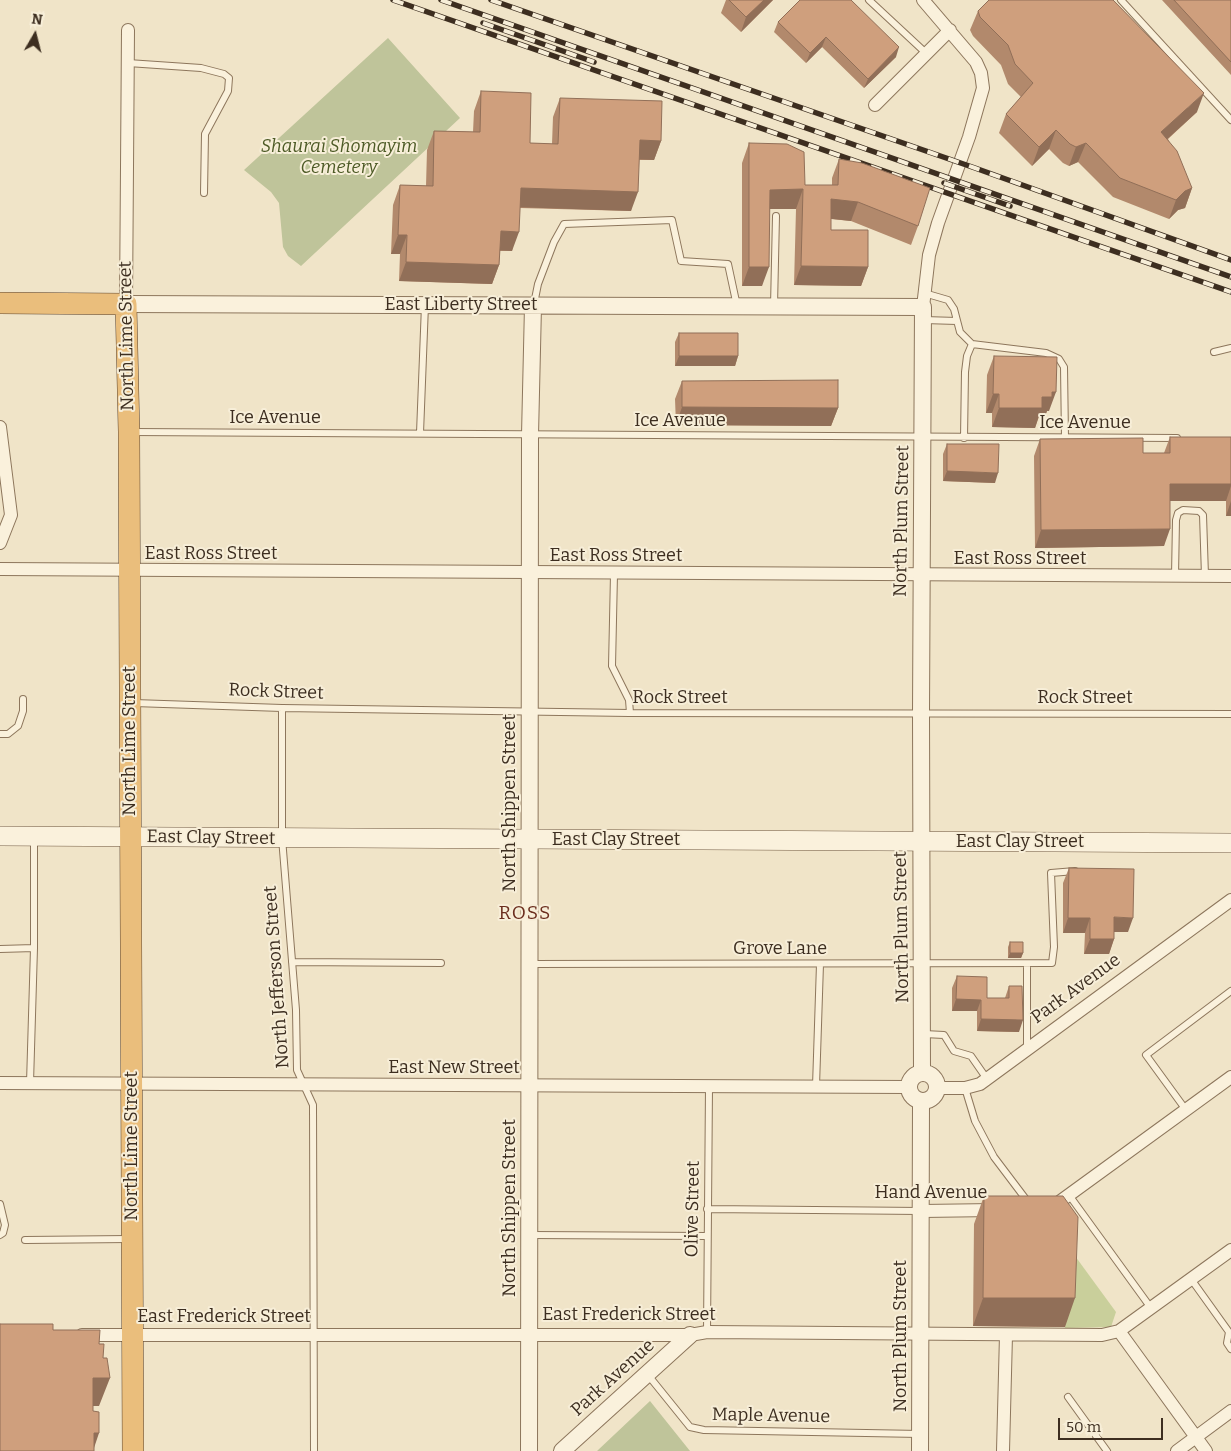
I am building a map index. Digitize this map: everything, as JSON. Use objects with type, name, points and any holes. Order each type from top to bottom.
[{"type":"highway","name":"East Liberty Street","points":[[0,303],[126,304]]},
{"type":"highway","name":"North Lime Street","points":[[126,304],[129,432],[133,1451]]},
{"type":"main road","name":"East Clay Street","points":[[0,836],[1231,843]]},
{"type":"street","name":"North Plum Street","points":[[922,1073],[921,576],[923,307],[929,255],[938,223],[969,137],[983,88],[981,73],[976,62],[923,0]]},
{"type":"street","name":"North Lime Street","points":[[126,304],[128,30]]},
{"type":"street","points":[[875,106],[950,30]]},
{"type":"street","name":"East Liberty Street","points":[[126,304],[737,308],[923,307]]},
{"type":"street","name":"North Shippen Street","points":[[529,1451],[531,964],[530,435],[533,306]]},
{"type":"street","points":[[0,427],[11,515],[0,543]]},
{"type":"street","name":"East Ross Street","points":[[0,570],[921,576],[1231,576]]},
{"type":"street","name":"Park Avenue","points":[[937,1088],[965,1088],[987,1079],[1231,900]]},
{"type":"street","points":[[922,1073],[931,1076],[937,1088],[930,1100],[921,1102],[910,1095],[908,1087],[911,1078],[922,1073]]},
{"type":"street","name":"Hand Avenue","points":[[922,1211],[1048,1209],[1231,1077]]},
{"type":"street","name":"East New Street","points":[[0,1083],[908,1087]]},
{"type":"street","name":"North Plum Street","points":[[920,1451],[921,1102]]},
{"type":"street","name":"East Frederick Street","points":[[66,1335],[690,1335],[707,1332],[1102,1335],[1119,1331],[1231,1250]]},
{"type":"street","points":[[1119,1331],[1206,1451]]},
{"type":"street","name":"Park Avenue","points":[[562,1451],[690,1335]]},
{"type":"street","points":[[1003,1451],[1006,1335]]},
{"type":"street","points":[[1177,1451],[1231,1411]]},
{"type":"lane","points":[[869,0],[927,54]]},
{"type":"lane","points":[[1122,0],[1231,120]]},
{"type":"lane","points":[[128,63],[201,68],[224,74],[229,78],[228,91],[204,134],[204,193]]},
{"type":"lane","points":[[774,308],[776,216]]},
{"type":"lane","points":[[533,306],[538,284],[554,242],[564,224],[672,220],[681,261],[728,264],[737,308]]},
{"type":"lane","points":[[923,307],[948,300],[954,309],[963,337],[972,344],[1046,353],[1059,359],[1064,367],[1065,438]]},
{"type":"lane","points":[[420,434],[425,305]]},
{"type":"lane","points":[[923,307],[957,321]]},
{"type":"lane","points":[[964,438],[965,372],[967,356],[972,344]]},
{"type":"lane","points":[[1214,352],[1231,348]]},
{"type":"lane","name":"Ice Avenue","points":[[129,432],[1182,438]]},
{"type":"lane","points":[[1175,576],[1176,520],[1178,513],[1183,510],[1199,510],[1203,515],[1205,576]]},
{"type":"lane","points":[[614,574],[612,666],[629,700],[630,713]]},
{"type":"lane","points":[[0,734],[8,734],[18,726],[23,711],[23,699]]},
{"type":"lane","name":"Rock Street","points":[[130,703],[282,708],[630,713],[1231,714]]},
{"type":"lane","name":"North Jefferson Street","points":[[282,708],[282,838],[296,1010],[297,1070],[313,1104],[314,1451]]},
{"type":"lane","points":[[30,1083],[34,948],[34,837]]},
{"type":"lane","name":"Grove Lane","points":[[531,964],[1052,963],[1054,947],[1051,873],[1081,871]]},
{"type":"lane","points":[[0,949],[34,948]]},
{"type":"lane","points":[[292,962],[441,963]]},
{"type":"lane","points":[[816,1086],[820,964]]},
{"type":"lane","points":[[1027,1050],[1028,964]]},
{"type":"lane","points":[[1186,1110],[1146,1055],[1231,991]]},
{"type":"lane","points":[[922,1034],[944,1035],[954,1051],[971,1056],[987,1079]]},
{"type":"lane","name":"Olive Street","points":[[707,1332],[707,1209],[710,1087]]},
{"type":"lane","points":[[965,1088],[975,1121],[994,1157],[1032,1210]]},
{"type":"lane","points":[[1069,1195],[1151,1308]]},
{"type":"lane","points":[[0,1204],[4,1225],[3,1233],[0,1235]]},
{"type":"lane","name":"Hand Avenue","points":[[707,1209],[922,1211]]},
{"type":"lane","points":[[530,1235],[707,1236]]},
{"type":"lane","points":[[26,1240],[132,1239]]},
{"type":"lane","points":[[1191,1279],[1230,1331],[1227,1344],[1231,1349]]},
{"type":"lane","name":"Maple Avenue","points":[[648,1374],[690,1427],[704,1430],[920,1434]]},
{"type":"lane","points":[[1068,1397],[1108,1451]]},
{"type":"green space","name":"Shaurai Shomayim Cemetery","points":[[388,38],[460,118],[301,266],[288,256],[283,247],[279,203],[271,192],[244,170]]},
{"type":"green space","points":[[1067,1245],[1116,1312],[1111,1327],[1065,1328]]},
{"type":"green space","points":[[650,1401],[690,1451],[597,1451]]},
{"type":"building","points":[[729,0],[764,0],[746,17]]},
{"type":"building","points":[[800,0],[851,0],[899,47],[868,79],[826,37],[810,53],[778,22]]},
{"type":"building","points":[[989,0],[1113,0],[1204,93],[1161,132],[1177,151],[1192,188],[1185,191],[1176,200],[1120,178],[1086,143],[1076,147],[1070,144],[1056,130],[1039,147],[1006,114],[1033,83],[1015,64],[1008,45],[980,17],[978,11]]},
{"type":"building","points":[[1174,0],[1231,0],[1231,62]]},
{"type":"building","points":[[481,91],[531,93],[530,143],[558,144],[560,98],[662,101],[661,141],[640,140],[638,192],[521,188],[519,232],[501,231],[499,265],[406,262],[407,235],[398,235],[400,185],[433,186],[434,131],[480,132]]},
{"type":"building","points":[[749,143],[787,144],[804,152],[805,185],[838,185],[839,159],[862,163],[930,188],[918,226],[858,202],[831,199],[831,230],[868,230],[868,267],[801,266],[803,189],[770,190],[769,267],[749,267]]},
{"type":"building","points":[[679,333],[738,333],[738,356],[679,356]]},
{"type":"building","points":[[994,356],[1057,357],[1056,392],[1052,392],[1052,397],[1042,397],[1042,408],[999,408],[999,394],[993,394]]},
{"type":"building","points":[[838,380],[838,408],[682,407],[682,381]]},
{"type":"building","points":[[1170,437],[1231,437],[1231,484],[1170,484],[1170,529],[1041,530],[1040,439],[1143,438],[1143,453],[1170,453]]},
{"type":"building","points":[[947,444],[999,444],[998,473],[947,471]]},
{"type":"building","points":[[1069,868],[1134,869],[1133,918],[1114,917],[1114,939],[1090,939],[1090,918],[1068,918]]},
{"type":"building","points":[[1010,942],[1023,942],[1023,953],[1010,953]]},
{"type":"building","points":[[957,976],[987,977],[987,998],[1009,998],[1009,986],[1022,986],[1023,1020],[981,1019],[981,1000],[956,999]]},
{"type":"building","points":[[984,1196],[1063,1196],[1078,1217],[1075,1298],[983,1298]]},
{"type":"building","points":[[0,1324],[53,1324],[53,1330],[100,1330],[99,1344],[104,1344],[103,1358],[107,1358],[110,1378],[93,1378],[93,1411],[99,1412],[99,1433],[94,1433],[94,1451],[0,1451]]},
{"type":"railway","points":[[393,0],[1231,292]]},
{"type":"railway","points":[[441,0],[1231,277]]},
{"type":"railway","points":[[491,0],[975,168],[1231,260]]},
{"type":"railway","points":[[483,23],[594,62]]},
{"type":"railway","points":[[944,183],[1010,206]]},
{"type":"district","name":"ROSS","points":[[525,914]]}]
